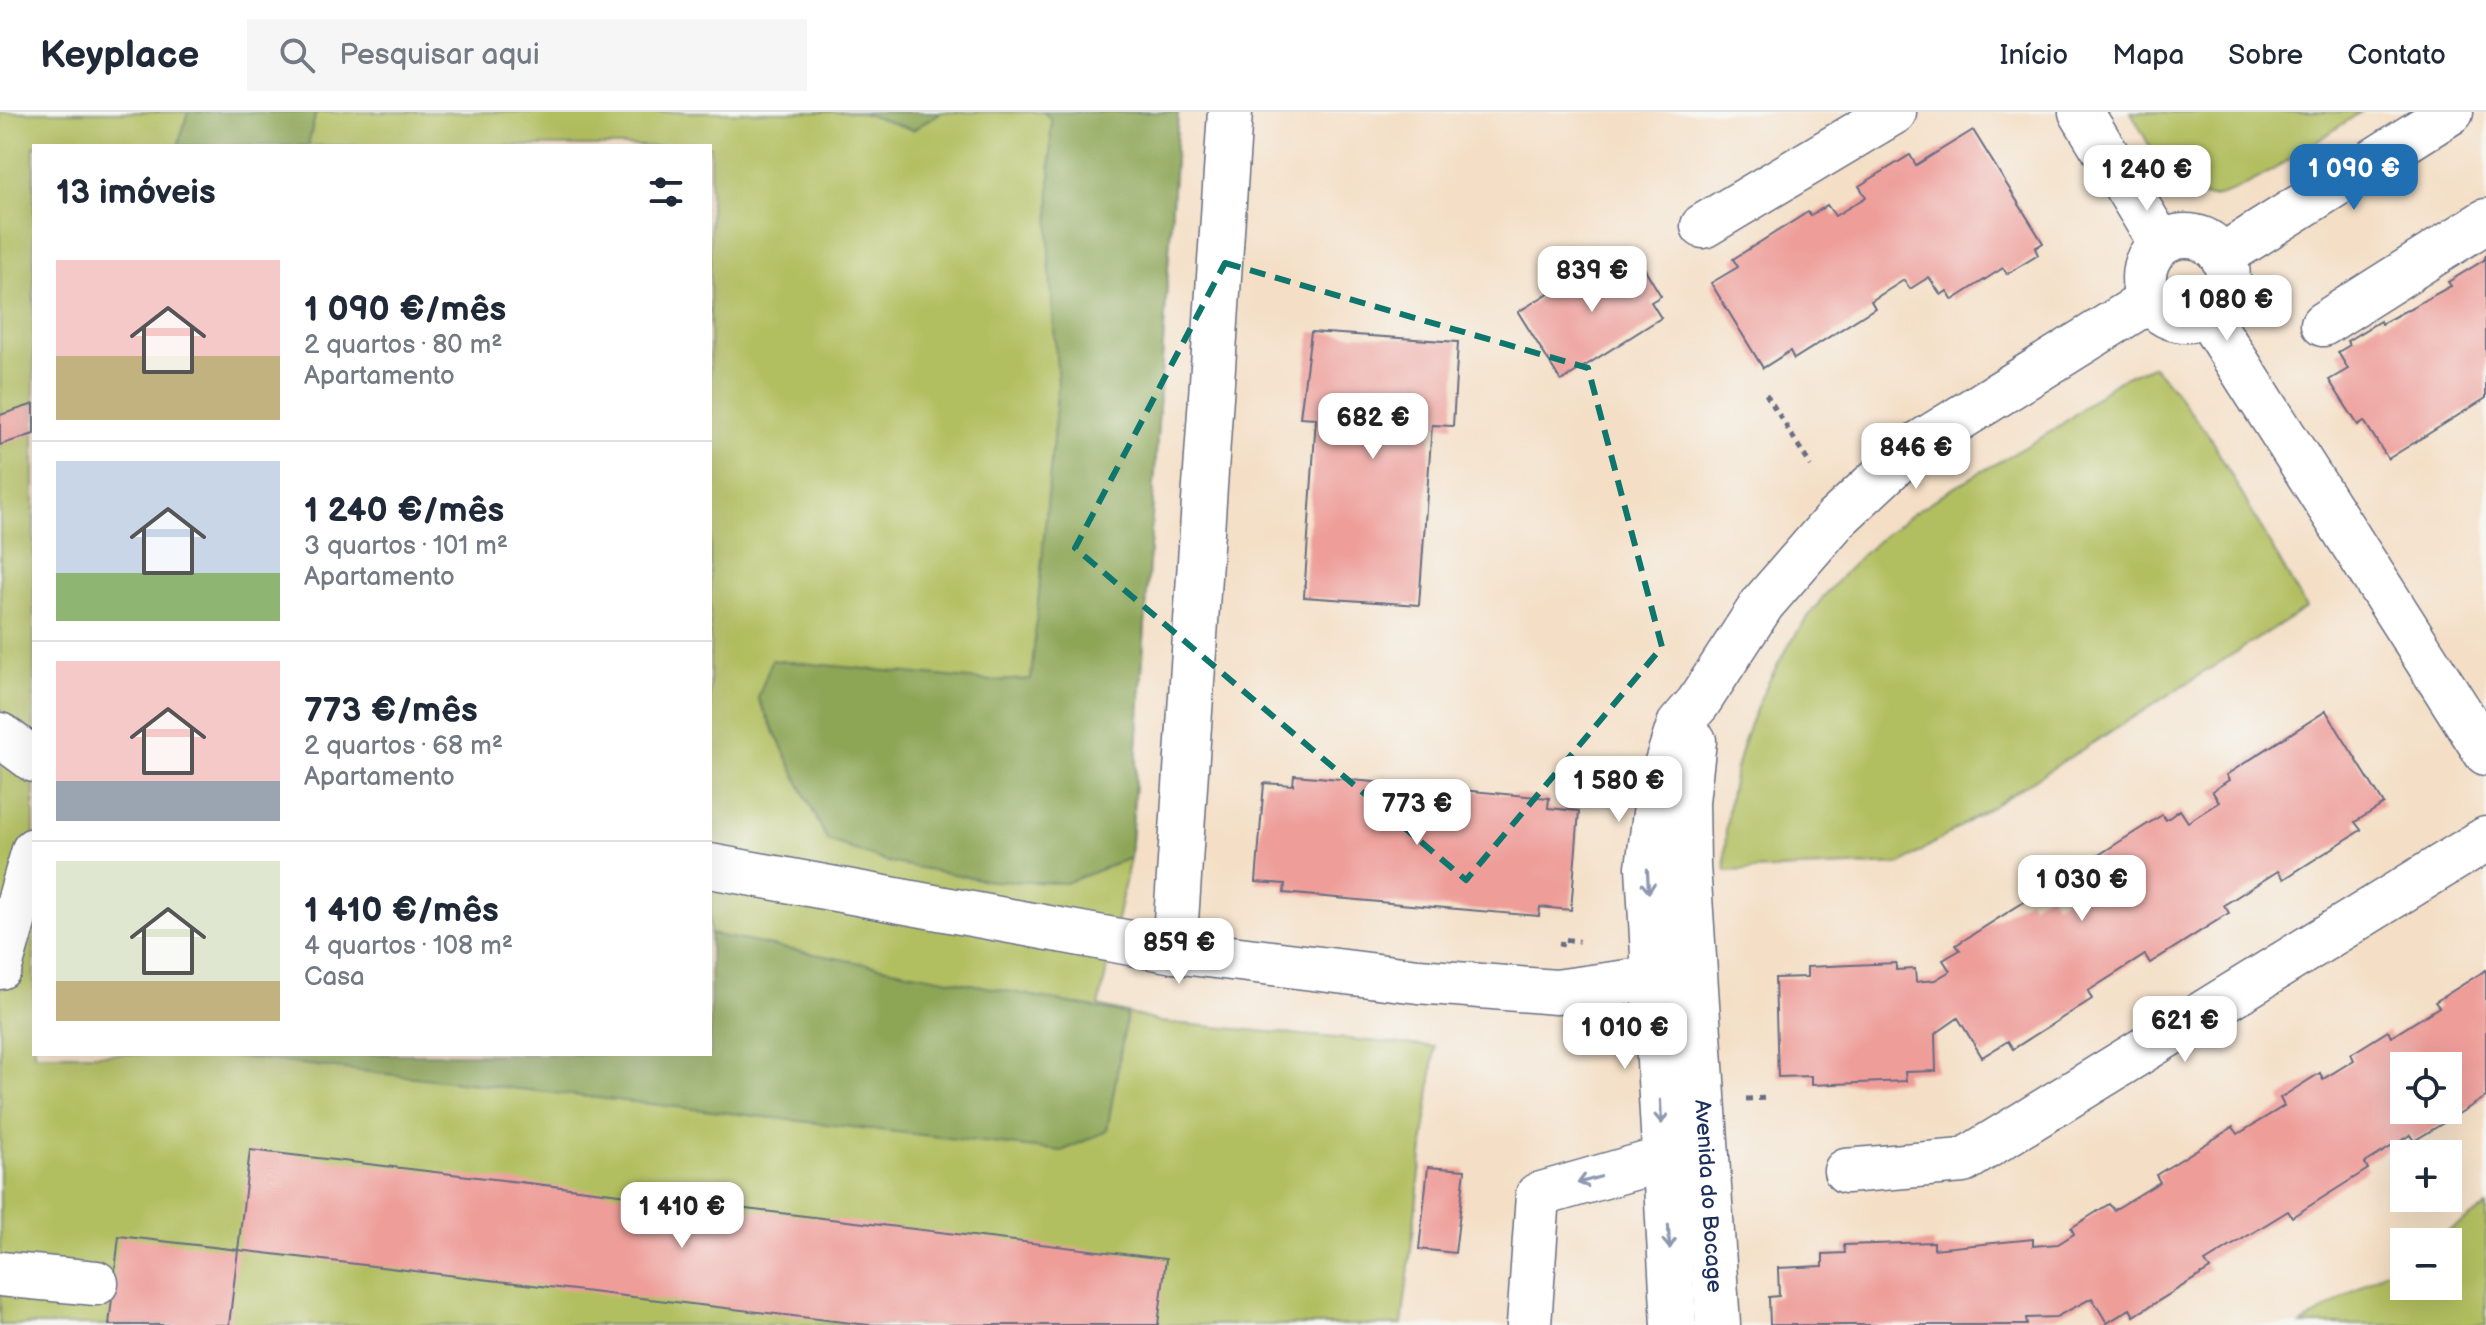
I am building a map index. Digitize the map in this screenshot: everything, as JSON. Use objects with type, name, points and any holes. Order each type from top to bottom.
[{"type":"street","points":[[1174,951],[1230,112]]},
{"type":"street","points":[[1703,226],[1894,112]]},
{"type":"street","points":[[2081,112],[2161,244]]},
{"type":"street","points":[[2222,256],[2451,112]]},
{"type":"street","points":[[2323,324],[2486,221]]},
{"type":"street","points":[[2194,237],[2214,247],[2222,256],[2229,282],[2225,295],[2207,315],[2192,320],[2175,320],[2161,313],[2150,300],[2144,286],[2145,270],[2150,255],[2161,244],[2171,238],[2194,237]]},
{"type":"street","points":[[712,866],[1174,951],[1418,981],[1556,992],[1674,975],[1648,867],[1658,790],[1679,725],[1698,703],[1763,603],[1836,519],[1912,448],[2150,300]]},
{"type":"street","points":[[2207,315],[2486,753]]},
{"type":"street","points":[[0,735],[32,759]]},
{"type":"street","points":[[1846,1171],[1963,1161],[2486,839]]},
{"type":"street","points":[[0,967],[32,857]]},
{"type":"street","name":"Avenida do Bocage","points":[[1674,975],[1664,1159],[1674,1325]]},
{"type":"street","name":"Avenida do Bocage","points":[[1674,975],[1709,1204],[1718,1325]]},
{"type":"street","points":[[1529,1325],[1538,1195],[1664,1159],[1690,1168],[1709,1204]]},
{"type":"street","points":[[0,1274],[96,1283]]},
{"type":"path","points":[[1766,394],[1811,466]]},
{"type":"path","points":[[1741,1099],[1767,1098]]},
{"type":"highlighted area","points":[[1225,263],[1588,368],[1662,647],[1466,880],[1075,548]]},
{"type":"green space","points":[[0,112],[1178,112],[1130,858],[1099,1006],[1161,1022],[1435,1047],[1402,1325],[0,1325]]},
{"type":"green space","points":[[188,112],[316,112],[308,144],[179,144]]},
{"type":"green space","points":[[859,112],[941,112],[913,130]]},
{"type":"green space","points":[[1043,112],[1178,112],[1130,858],[1066,883],[991,881],[888,862],[827,840],[758,698],[772,660],[991,681],[1031,679],[1058,384],[1049,259],[1051,119]]},
{"type":"green space","points":[[2131,112],[2361,112],[2251,183],[2208,197],[2191,193],[2167,173]]},
{"type":"green space","points":[[2152,366],[2208,434],[2306,608],[1901,864],[1726,871],[1727,822],[1735,773],[1750,724],[1771,677],[1797,633],[1828,592],[1862,555],[1917,511],[2050,432],[2117,381]]},
{"type":"green space","points":[[712,934],[1127,1014],[1107,1131],[1062,1151],[230,1056],[712,1056]]},
{"type":"green space","points":[[2486,1207],[2486,1325],[2301,1325],[2390,1268],[2390,1300],[2462,1300],[2462,1228],[2453,1228]]},
{"type":"building","points":[[1973,130],[2043,243],[2035,248],[2038,255],[2007,274],[2003,268],[1953,300],[1947,291],[1941,295],[1929,277],[1910,289],[1904,280],[1871,301],[1875,308],[1794,359],[1790,351],[1763,368],[1711,283],[1738,267],[1733,259],[1808,212],[1811,216],[1827,205],[1835,216],[1866,197],[1859,186],[1910,155],[1916,165]]},
{"type":"building","points":[[1618,250],[1629,267],[1640,261],[1661,296],[1651,302],[1661,318],[1561,381],[1518,312]]},
{"type":"building","points":[[2486,255],[2486,398],[2388,459],[2364,421],[2358,425],[2329,380],[2348,369],[2338,352],[2350,345],[2347,341],[2380,321],[2381,324],[2451,286],[2448,282],[2484,260]]},
{"type":"building","points":[[1311,332],[1458,342],[1453,426],[1432,425],[1419,605],[1304,597],[1316,418],[1300,417]]},
{"type":"building","points":[[32,405],[32,435],[0,445],[0,415]]},
{"type":"building","points":[[2326,711],[2384,804],[2355,822],[2361,830],[2284,879],[2278,871],[2224,905],[2229,913],[2150,963],[2145,955],[2088,991],[2092,999],[2013,1049],[2008,1041],[1982,1057],[1958,1018],[1935,1034],[1936,1071],[1905,1072],[1906,1081],[1811,1085],[1811,1076],[1778,1077],[1775,978],[1807,977],[1807,967],[1896,963],[1896,970],[1915,969],[1916,982],[1935,980],[1950,971],[1943,960],[1960,950],[1956,945],[2029,899],[2032,904],[2050,893],[2056,904],[2084,887],[2077,876],[2092,866],[2089,861],[2162,815],[2166,820],[2180,810],[2188,822],[2219,802],[2212,791],[2229,780],[2226,775]]},
{"type":"building","points":[[1294,775],[1385,783],[1384,787],[1403,789],[1402,809],[1440,812],[1442,792],[1460,794],[1461,790],[1549,798],[1548,808],[1579,811],[1571,910],[1540,907],[1539,916],[1411,905],[1284,893],[1285,884],[1256,882],[1264,783],[1293,785]]},
{"type":"building","points":[[2486,970],[2486,1097],[2462,1112],[2462,1052],[2390,1052],[2390,1124],[2442,1124],[2416,1140],[2410,1135],[2402,1140],[2390,1140],[2390,1147],[2365,1163],[2368,1169],[2292,1217],[2288,1211],[2205,1262],[2210,1269],[2134,1316],[2130,1309],[2107,1323],[2092,1298],[2056,1317],[2026,1318],[2027,1325],[1770,1325],[1769,1297],[1779,1296],[1778,1268],[1823,1266],[1823,1254],[1845,1253],[1844,1245],[1934,1242],[1934,1249],[2033,1239],[2033,1246],[2058,1244],[2074,1234],[2071,1228],[2109,1204],[2114,1210],[2160,1182],[2156,1175],[2233,1127],[2238,1134],[2284,1106],[2280,1098],[2320,1073],[2323,1079],[2354,1060],[2351,1054],[2388,1031],[2391,1037],[2439,1007],[2435,1002]]},
{"type":"building","points":[[250,1150],[1166,1259],[1158,1325],[868,1325],[238,1250]]},
{"type":"building","points":[[1428,1167],[1465,1170],[1455,1253],[1419,1249]]},
{"type":"building","points":[[119,1236],[238,1250],[229,1325],[109,1325]]}]
